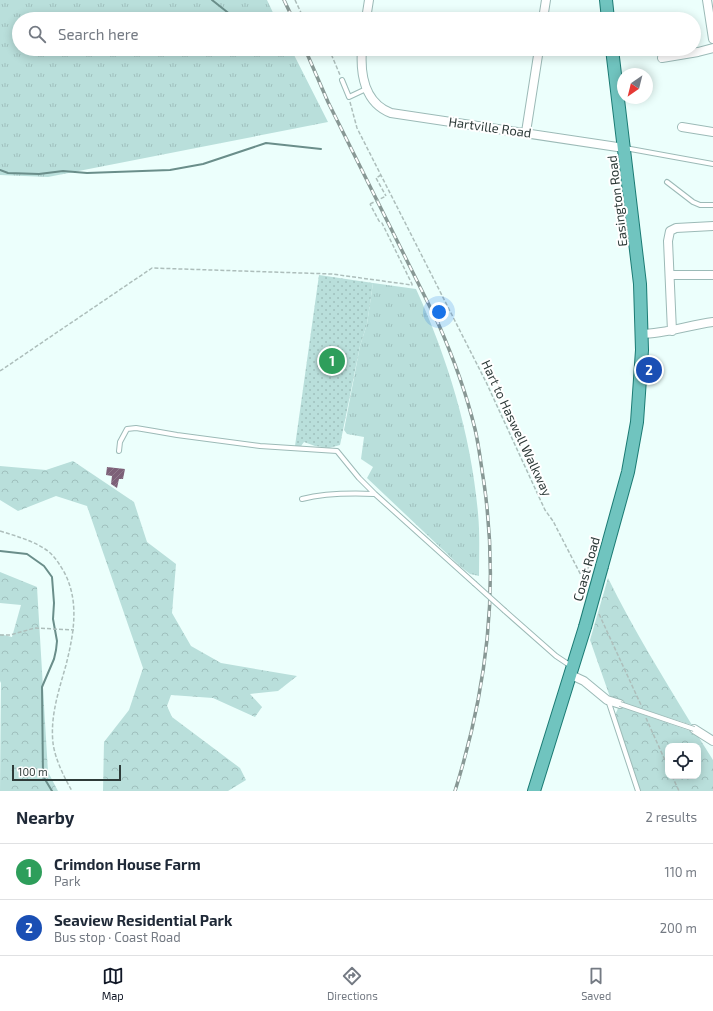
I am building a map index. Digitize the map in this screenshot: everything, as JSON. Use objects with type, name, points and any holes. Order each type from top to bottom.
[{"type":"main road","points":[[606,0],[607,12]]},
{"type":"main road","name":"Easington Road","points":[[613,56],[640,284],[642,350]]},
{"type":"main road","name":"Coast Road","points":[[534,791],[570,670],[585,626],[628,472],[637,422],[642,350]]},
{"type":"street","points":[[367,12],[369,0]]},
{"type":"street","points":[[544,12],[546,0]]},
{"type":"street","points":[[707,0],[713,39]]},
{"type":"street","points":[[701,51],[713,48]]},
{"type":"street","points":[[361,56],[361,62],[366,89]]},
{"type":"street","points":[[526,132],[538,56]]},
{"type":"street","points":[[662,58],[674,56]]},
{"type":"street","name":"Hartville Road","points":[[366,89],[375,103],[383,110],[391,113],[526,132],[624,148]]},
{"type":"street","points":[[682,127],[713,132]]},
{"type":"street","points":[[672,331],[668,241],[670,231],[676,228],[713,226]]},
{"type":"street","points":[[670,275],[713,275]]},
{"type":"street","points":[[641,334],[654,334],[697,324],[713,322]]},
{"type":"street","points":[[570,670],[608,700],[620,704]]},
{"type":"street","points":[[694,729],[713,741]]},
{"type":"lane","points":[[342,80],[349,97],[366,89]]},
{"type":"lane","points":[[624,148],[713,164]]},
{"type":"lane","points":[[667,182],[693,202],[700,205],[713,205]]},
{"type":"lane","points":[[119,451],[120,442],[127,429],[136,428],[260,446],[337,451],[374,494],[570,670]]},
{"type":"lane","points":[[302,499],[317,495],[351,493],[374,494]]},
{"type":"lane","points":[[608,700],[638,791]]},
{"type":"lane","points":[[620,704],[694,729]]},
{"type":"path","points":[[295,0],[301,12]]},
{"type":"path","points":[[332,56],[342,80]]},
{"type":"path","name":"Hart to Haswell Walkway","points":[[349,97],[357,128],[486,382],[546,510],[588,589]]},
{"type":"path","points":[[0,371],[152,268],[332,274],[412,285],[382,223],[379,221],[370,204],[386,196],[376,178],[380,175]]},
{"type":"path","points":[[0,531],[24,538],[46,550],[57,560],[69,581],[74,606],[74,630],[56,700],[53,743],[58,762],[72,791]]},
{"type":"path","points":[[584,582],[592,553]]},
{"type":"path","points":[[597,610],[643,711]]},
{"type":"path","points":[[0,635],[17,633],[35,628],[60,628],[74,630]]},
{"type":"path","points":[[646,718],[665,760]]},
{"type":"path","points":[[673,779],[679,791]]},
{"type":"green space","points":[[0,0],[267,0],[273,12],[12,12],[12,56],[295,56],[328,122],[48,177],[0,175]]},
{"type":"green space","points":[[319,275],[373,283],[367,324],[360,346],[340,445],[329,448],[315,446],[304,442],[301,446],[295,446]]},
{"type":"green space","points":[[373,283],[416,289],[428,316],[448,370],[464,426],[475,484],[479,521],[479,576],[470,574],[461,567],[367,478],[373,467],[361,459],[364,437],[347,434],[344,430],[360,346],[367,324]]},
{"type":"green space","points":[[73,461],[134,502],[147,542],[176,564],[172,613],[191,646],[221,663],[297,676],[278,691],[250,694],[262,707],[255,717],[213,698],[171,695],[167,706],[172,717],[240,768],[246,780],[228,791],[103,791],[104,742],[129,710],[143,668],[87,506],[56,496],[18,511],[0,500],[0,466],[46,470]]},
{"type":"green space","points":[[0,572],[37,587],[48,772],[58,791],[0,791],[0,634],[12,637],[21,605],[0,603]]},
{"type":"green space","points":[[608,578],[659,671],[692,725],[619,702],[610,697],[590,640]]},
{"type":"green space","points":[[619,706],[696,733],[713,760],[713,791],[640,791],[615,715]]},
{"type":"building","points":[[107,467],[125,469],[123,479],[119,479],[117,488],[111,484],[112,476],[106,475]]},
{"type":"waterway","points":[[212,0],[227,12]]},
{"type":"waterway","points":[[0,170],[8,173],[39,174],[63,171],[87,173],[170,170],[203,164],[266,143],[321,149]]},
{"type":"waterway","points":[[0,551],[27,554],[44,566],[52,577],[54,603],[53,619],[57,641],[54,659],[42,687],[43,776],[52,791]]},
{"type":"railway","points":[[284,0],[290,12]]},
{"type":"railway","points":[[308,56],[328,102],[438,323],[463,388],[476,435],[484,483],[488,522],[490,600],[482,677],[475,715],[455,791]]},
{"type":"place","name":"Crimdon House Farm","points":[[332,361]]},
{"type":"place","name":"Seaview Residential Park","points":[[649,370]]}]
